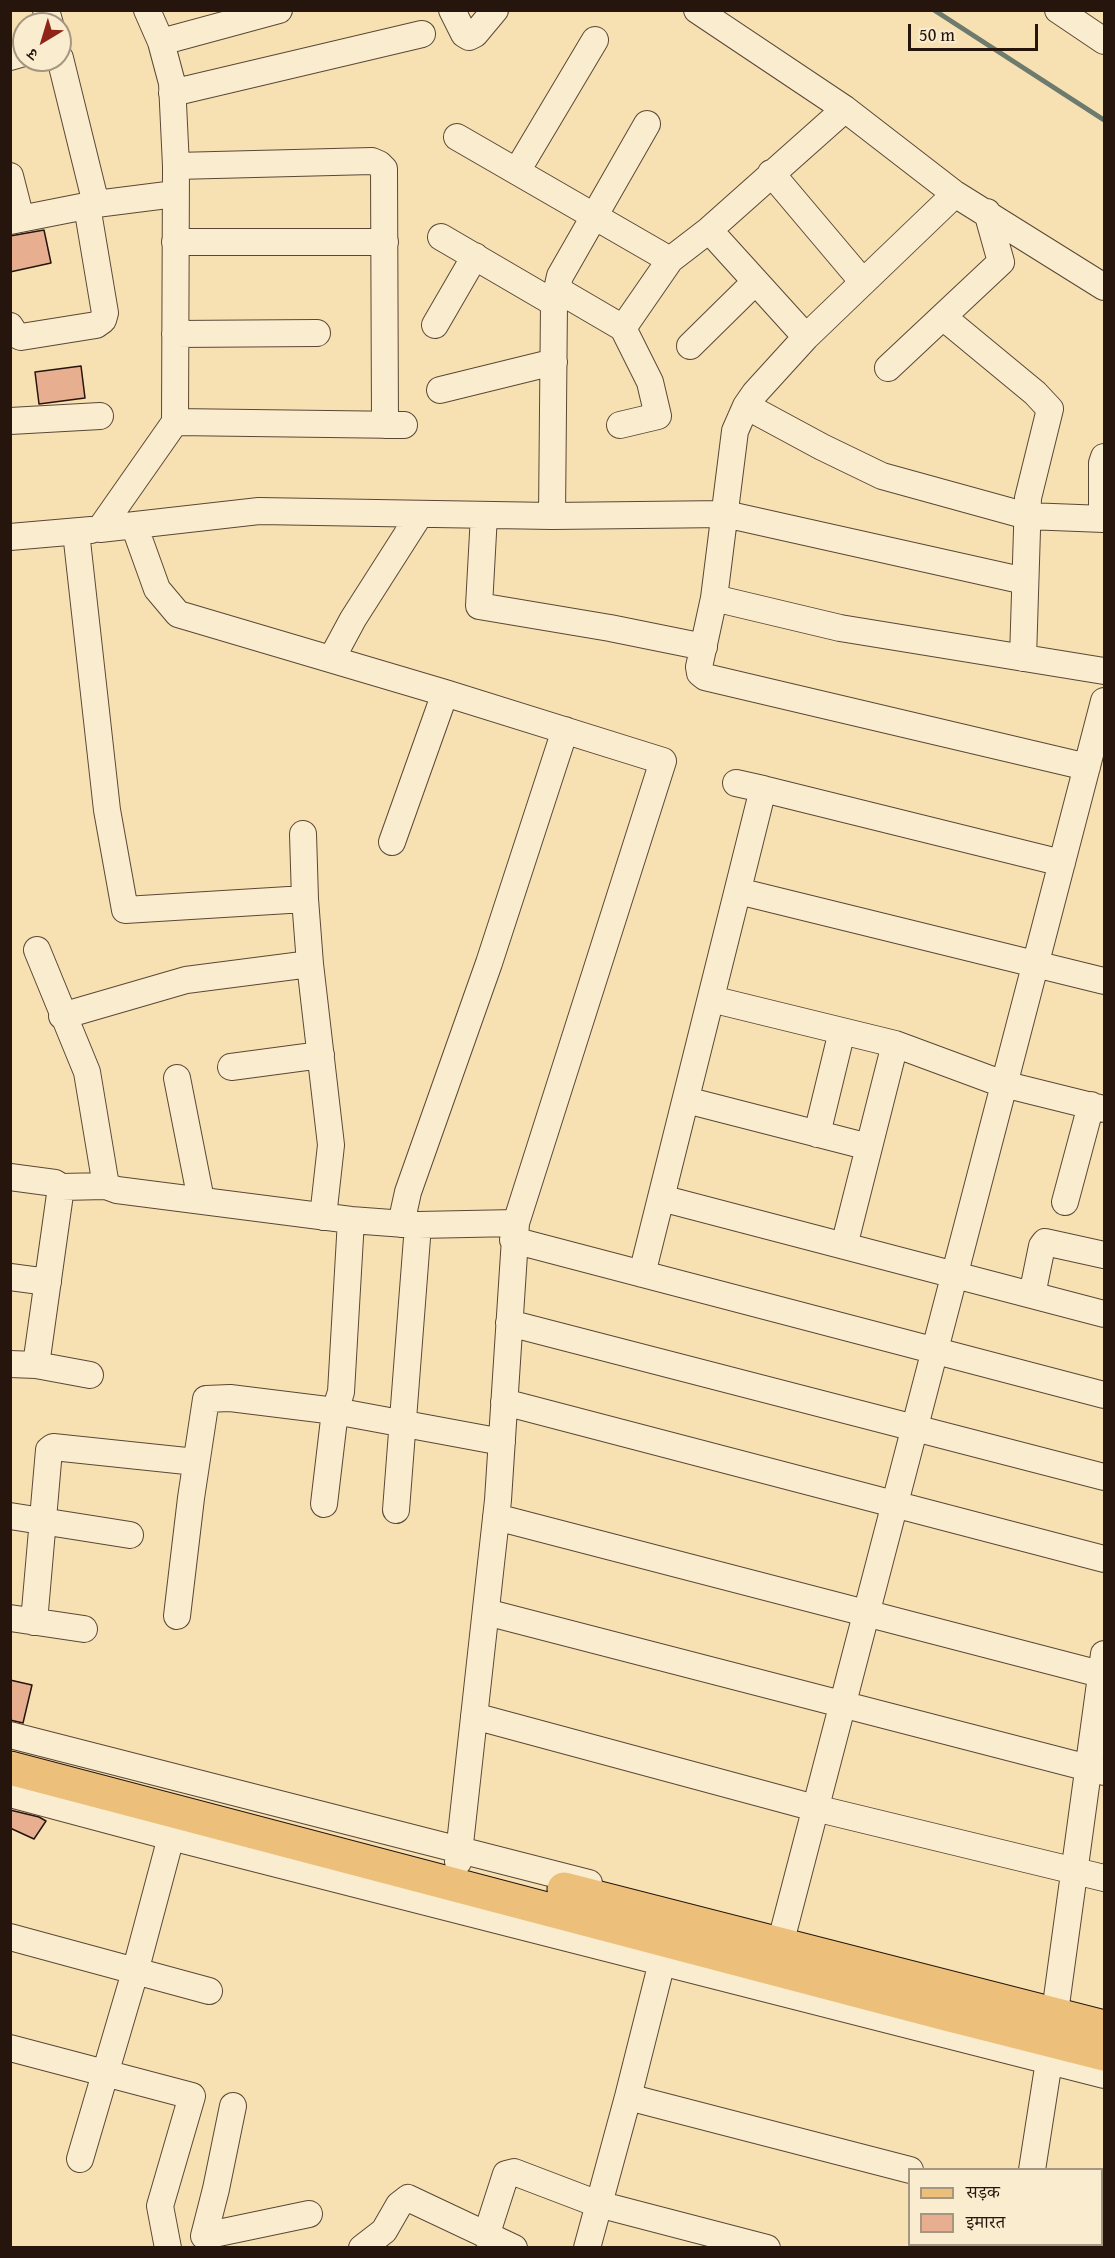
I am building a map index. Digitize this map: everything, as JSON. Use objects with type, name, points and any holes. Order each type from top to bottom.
[{"type":"main road","points":[[10,1745],[444,1872],[598,1934],[946,2014],[1104,2054]]},
{"type":"main road","points":[[10,1768],[1104,2027]]},
{"type":"street","points":[[147,10],[161,42],[172,83],[176,166],[175,422],[88,530],[107,810],[125,910],[305,899]]},
{"type":"street","points":[[161,42],[279,10]]},
{"type":"street","points":[[452,10],[464,34],[469,37],[475,34],[495,10]]},
{"type":"street","points":[[697,10],[844,110],[955,194],[1104,287]]},
{"type":"street","points":[[1058,10],[1104,41]]},
{"type":"street","points":[[172,93],[422,34]]},
{"type":"street","points":[[517,171],[595,40]]},
{"type":"street","points":[[10,326],[15,334],[21,337],[96,326],[103,320],[105,314],[91,205],[63,72]]},
{"type":"street","points":[[622,328],[670,260],[709,230],[844,110]]},
{"type":"street","points":[[552,516],[556,297],[560,276],[647,124]]},
{"type":"street","points":[[457,137],[670,260]]},
{"type":"street","points":[[175,422],[394,425],[385,242],[384,169],[372,161],[176,166]]},
{"type":"street","points":[[771,173],[863,282]]},
{"type":"street","points":[[10,176],[16,220],[91,205],[176,194]]},
{"type":"street","points":[[955,194],[806,337],[754,393],[746,405],[735,431],[714,598],[699,673],[705,677],[1094,759]]},
{"type":"street","points":[[888,368],[1001,262],[987,212]]},
{"type":"street","points":[[709,230],[806,337]]},
{"type":"street","points":[[441,237],[556,297],[622,328],[650,382],[658,413],[655,418],[620,425]]},
{"type":"street","points":[[176,242],[385,242]]},
{"type":"street","points":[[435,325],[475,256]]},
{"type":"street","points":[[690,346],[755,282]]},
{"type":"street","points":[[943,317],[1035,393],[1050,409],[1028,498],[1023,658]]},
{"type":"street","points":[[175,334],[317,333]]},
{"type":"street","points":[[440,390],[554,362]]},
{"type":"street","points":[[746,405],[822,447],[882,476],[1027,516],[1103,519],[1102,463],[1104,457]]},
{"type":"street","points":[[10,421],[100,416]]},
{"type":"street","points":[[10,537],[259,511],[552,516],[725,514],[1025,580]]},
{"type":"street","points":[[332,658],[353,620],[420,514]]},
{"type":"street","points":[[484,515],[479,606],[610,628],[704,647]]},
{"type":"street","points":[[134,525],[157,589],[178,614],[332,658],[663,761],[514,1232],[502,1442],[486,1612],[474,1716],[444,1872]]},
{"type":"street","points":[[714,598],[840,628],[1104,671]]},
{"type":"street","points":[[392,842],[445,693]]},
{"type":"street","points":[[783,1933],[1003,1084],[1062,863],[1094,759],[1104,702]]},
{"type":"street","points":[[396,1510],[404,1422],[408,1192],[489,963],[565,730]]},
{"type":"street","points":[[736,783],[1062,863]]},
{"type":"street","points":[[642,1274],[763,789]]},
{"type":"street","points":[[303,834],[310,964],[331,1145],[323,1217]]},
{"type":"street","points":[[738,891],[1104,981]]},
{"type":"street","points":[[37,950],[62,1016],[87,1072],[106,1186]]},
{"type":"street","points":[[62,1016],[186,980],[310,964]]},
{"type":"street","points":[[711,999],[895,1044],[1003,1084],[1098,1107],[1065,1202]]},
{"type":"street","points":[[817,1134],[842,1031]]},
{"type":"street","points":[[844,1246],[895,1044]]},
{"type":"street","points":[[231,1067],[321,1055]]},
{"type":"street","points":[[177,1078],[201,1200]]},
{"type":"street","points":[[686,1100],[869,1147]]},
{"type":"street","points":[[10,1176],[55,1183],[61,1187],[106,1186],[117,1190],[323,1217],[514,1232],[642,1274],[1104,1395]]},
{"type":"street","points":[[36,1365],[61,1187]]},
{"type":"street","points":[[661,1198],[1104,1314]]},
{"type":"street","points":[[324,1504],[335,1411],[341,1392],[351,1220]]},
{"type":"street","points":[[1032,1295],[1042,1246],[1045,1242],[1104,1255]]},
{"type":"street","points":[[10,1277],[48,1281]]},
{"type":"street","points":[[509,1323],[1104,1477]]},
{"type":"street","points":[[10,1364],[36,1365],[90,1376]]},
{"type":"street","points":[[177,1616],[206,1399],[230,1398],[335,1411],[502,1442]]},
{"type":"street","points":[[504,1402],[1104,1559]]},
{"type":"street","points":[[84,1629],[22,1620],[42,1521],[49,1450],[53,1447],[196,1462]]},
{"type":"street","points":[[10,1516],[130,1535]]},
{"type":"street","points":[[496,1517],[866,1613],[1104,1668],[1097,1770],[1075,1870],[1056,2005]]},
{"type":"street","points":[[486,1612],[1097,1770]]},
{"type":"street","points":[[474,1716],[815,1808],[1104,1878]]},
{"type":"street","points":[[10,1735],[356,1825],[444,1872]]},
{"type":"street","points":[[10,1794],[171,1837],[444,1872],[783,1933],[885,1962],[1104,2017]]},
{"type":"street","points":[[80,2159],[135,1972],[171,1837]]},
{"type":"street","points":[[598,1934],[662,1962],[1104,2075]]},
{"type":"street","points":[[10,1937],[209,1991]]},
{"type":"street","points":[[587,2247],[662,1962]]},
{"type":"street","points":[[10,2048],[192,2096],[160,2206],[170,2247],[204,2236],[309,2214]]},
{"type":"street","points":[[1032,2168],[1050,2061]]},
{"type":"street","points":[[628,2097],[908,2168]]},
{"type":"street","points":[[204,2236],[233,2106]]},
{"type":"street","points":[[362,2247],[384,2231],[399,2205],[408,2198],[504,2244],[506,2174],[514,2172],[681,2237],[761,2247]]},
{"type":"building","points":[[44,230],[51,263],[10,272],[10,236]]},
{"type":"building","points":[[81,366],[85,398],[39,404],[35,372]]},
{"type":"building","points":[[10,1680],[32,1685],[23,1723],[10,1720]]},
{"type":"building","points":[[10,1810],[46,1821],[34,1839],[10,1828]]},
{"type":"waterway","points":[[934,10],[1104,120]]}]
